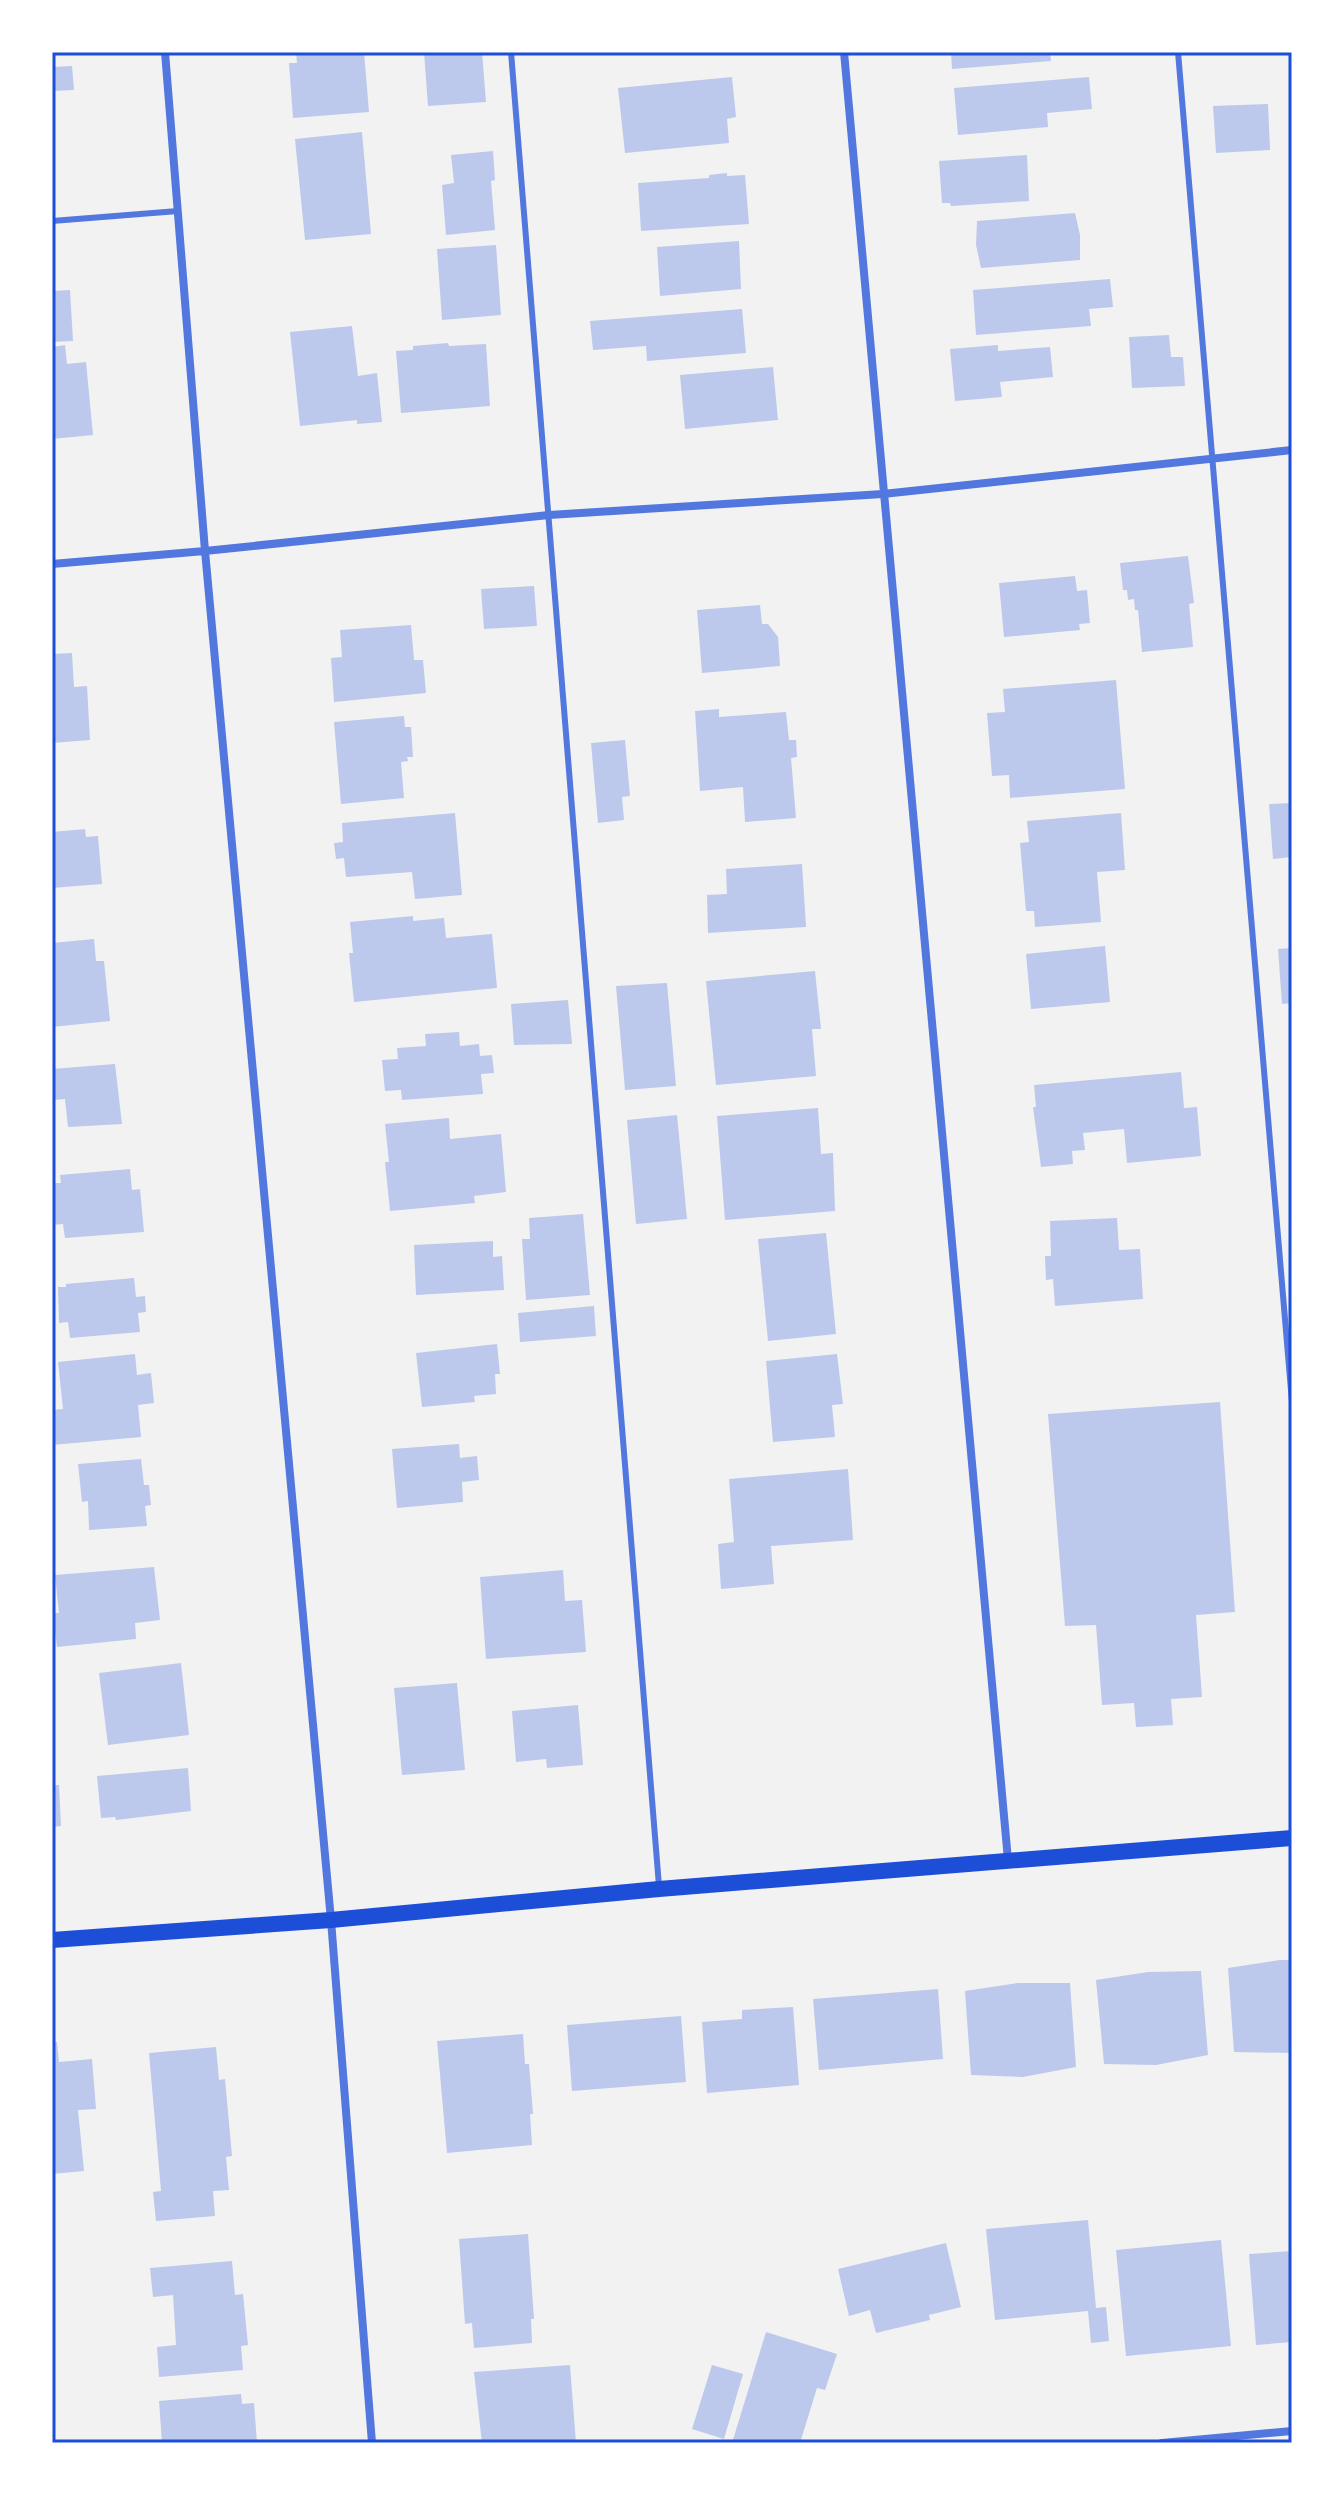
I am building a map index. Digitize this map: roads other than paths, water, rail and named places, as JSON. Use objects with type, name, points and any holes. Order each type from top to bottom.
[{"type":"main road","points":[[52,1940],[331,1920],[659,1889],[1292,1838]]},
{"type":"street","points":[[165,52],[205,551],[331,1920],[372,2443]]},
{"type":"street","points":[[844,52],[1008,1860]]},
{"type":"street","points":[[52,564],[549,515],[883,494],[1292,450]]},
{"type":"street","points":[[1162,2443],[1292,2431]]},
{"type":"lane","points":[[511,52],[659,1889]]},
{"type":"lane","points":[[1178,52],[1292,1402]]},
{"type":"lane","points":[[52,221],[178,211]]}]
